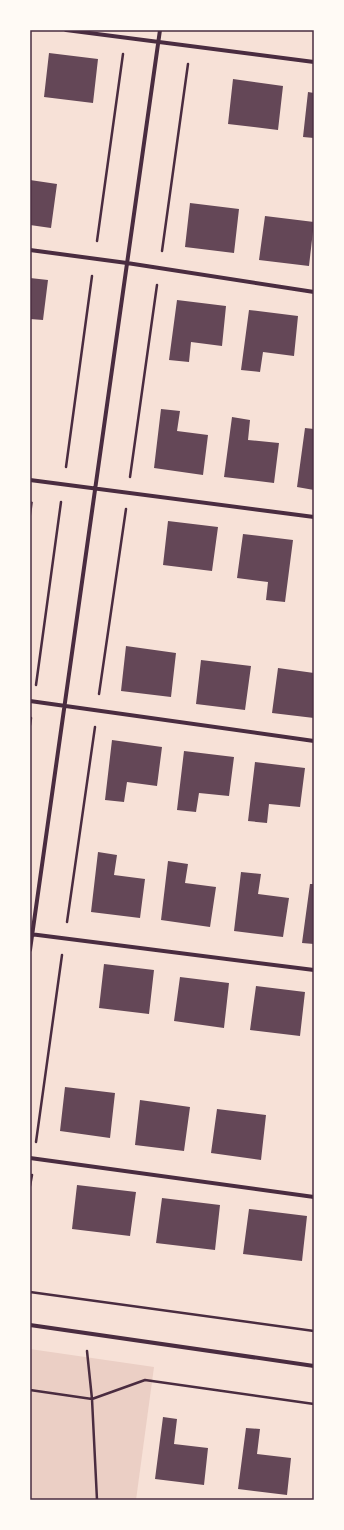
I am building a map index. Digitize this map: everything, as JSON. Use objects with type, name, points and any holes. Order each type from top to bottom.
[{"type":"street","points":[[66,30],[314,62]]},
{"type":"street","points":[[30,950],[31,934],[160,30]]},
{"type":"street","points":[[30,250],[127,263],[314,292]]},
{"type":"street","points":[[30,480],[314,517]]},
{"type":"street","points":[[32,701],[314,740]]},
{"type":"street","points":[[31,934],[314,970]]},
{"type":"street","points":[[32,1158],[314,1197]]},
{"type":"street","points":[[30,1325],[314,1366]]},
{"type":"path","points":[[30,725],[32,701],[125,37]]},
{"type":"path","points":[[30,1186],[32,1158],[65,939],[191,46]]},
{"type":"path","points":[[30,1292],[314,1331]]},
{"type":"path","points":[[86,1333],[92,1399],[98,1500]]},
{"type":"path","points":[[30,1390],[92,1399],[145,1380],[314,1404]]},
{"type":"shaded area","points":[[30,1349],[154,1367],[136,1500],[30,1500]]},
{"type":"building","points":[[49,53],[98,59],[93,103],[44,97]]},
{"type":"building","points":[[233,79],[283,86],[278,130],[228,124]]},
{"type":"building","points":[[308,92],[314,93],[314,138],[303,137]]},
{"type":"building","points":[[30,180],[57,184],[51,228],[30,225]]},
{"type":"building","points":[[190,203],[239,209],[234,253],[185,247]]},
{"type":"building","points":[[265,216],[314,222],[309,266],[259,260]]},
{"type":"building","points":[[30,278],[48,280],[43,320],[30,319]]},
{"type":"building","points":[[177,300],[226,306],[222,346],[191,342],[189,362],[169,360]]},
{"type":"building","points":[[249,310],[298,316],[294,356],[263,352],[260,372],[241,370]]},
{"type":"building","points":[[161,409],[180,411],[177,431],[208,435],[203,475],[154,468]]},
{"type":"building","points":[[232,417],[250,420],[248,440],[279,443],[274,483],[224,477]]},
{"type":"building","points":[[305,428],[314,429],[314,490],[297,487]]},
{"type":"building","points":[[30,501],[33,502],[31,516],[30,516]]},
{"type":"building","points":[[168,521],[218,527],[212,571],[163,565]]},
{"type":"building","points":[[243,534],[293,540],[285,602],[266,600],[268,582],[237,578]]},
{"type":"building","points":[[126,646],[176,653],[171,697],[121,691]]},
{"type":"building","points":[[201,660],[251,666],[245,710],[196,704]]},
{"type":"building","points":[[278,668],[314,673],[314,718],[272,713]]},
{"type":"building","points":[[112,740],[162,747],[157,786],[127,782],[124,802],[105,800]]},
{"type":"building","points":[[184,751],[234,757],[229,796],[199,793],[196,812],[177,810]]},
{"type":"building","points":[[255,762],[305,768],[300,807],[269,804],[267,823],[248,821]]},
{"type":"building","points":[[98,852],[117,855],[114,875],[145,879],[140,918],[91,912]]},
{"type":"building","points":[[168,861],[188,864],[185,883],[216,887],[210,927],[161,920]]},
{"type":"building","points":[[241,872],[261,874],[258,894],[289,898],[283,937],[234,931]]},
{"type":"building","points":[[310,884],[314,884],[314,944],[302,943]]},
{"type":"building","points":[[104,964],[154,970],[149,1014],[99,1008]]},
{"type":"building","points":[[180,977],[229,983],[224,1028],[174,1021]]},
{"type":"building","points":[[256,986],[305,992],[300,1036],[250,1030]]},
{"type":"building","points":[[65,1087],[115,1093],[110,1138],[60,1131]]},
{"type":"building","points":[[140,1100],[190,1107],[184,1151],[135,1145]]},
{"type":"building","points":[[217,1109],[266,1115],[261,1160],[211,1153]]},
{"type":"building","points":[[77,1185],[136,1192],[130,1236],[72,1229]]},
{"type":"building","points":[[162,1198],[220,1205],[215,1250],[156,1243]]},
{"type":"building","points":[[249,1209],[307,1216],[302,1261],[243,1254]]},
{"type":"building","points":[[163,1417],[177,1419],[174,1444],[208,1448],[204,1485],[155,1479]]},
{"type":"building","points":[[246,1428],[260,1429],[257,1454],[291,1458],[287,1495],[238,1489]]}]
